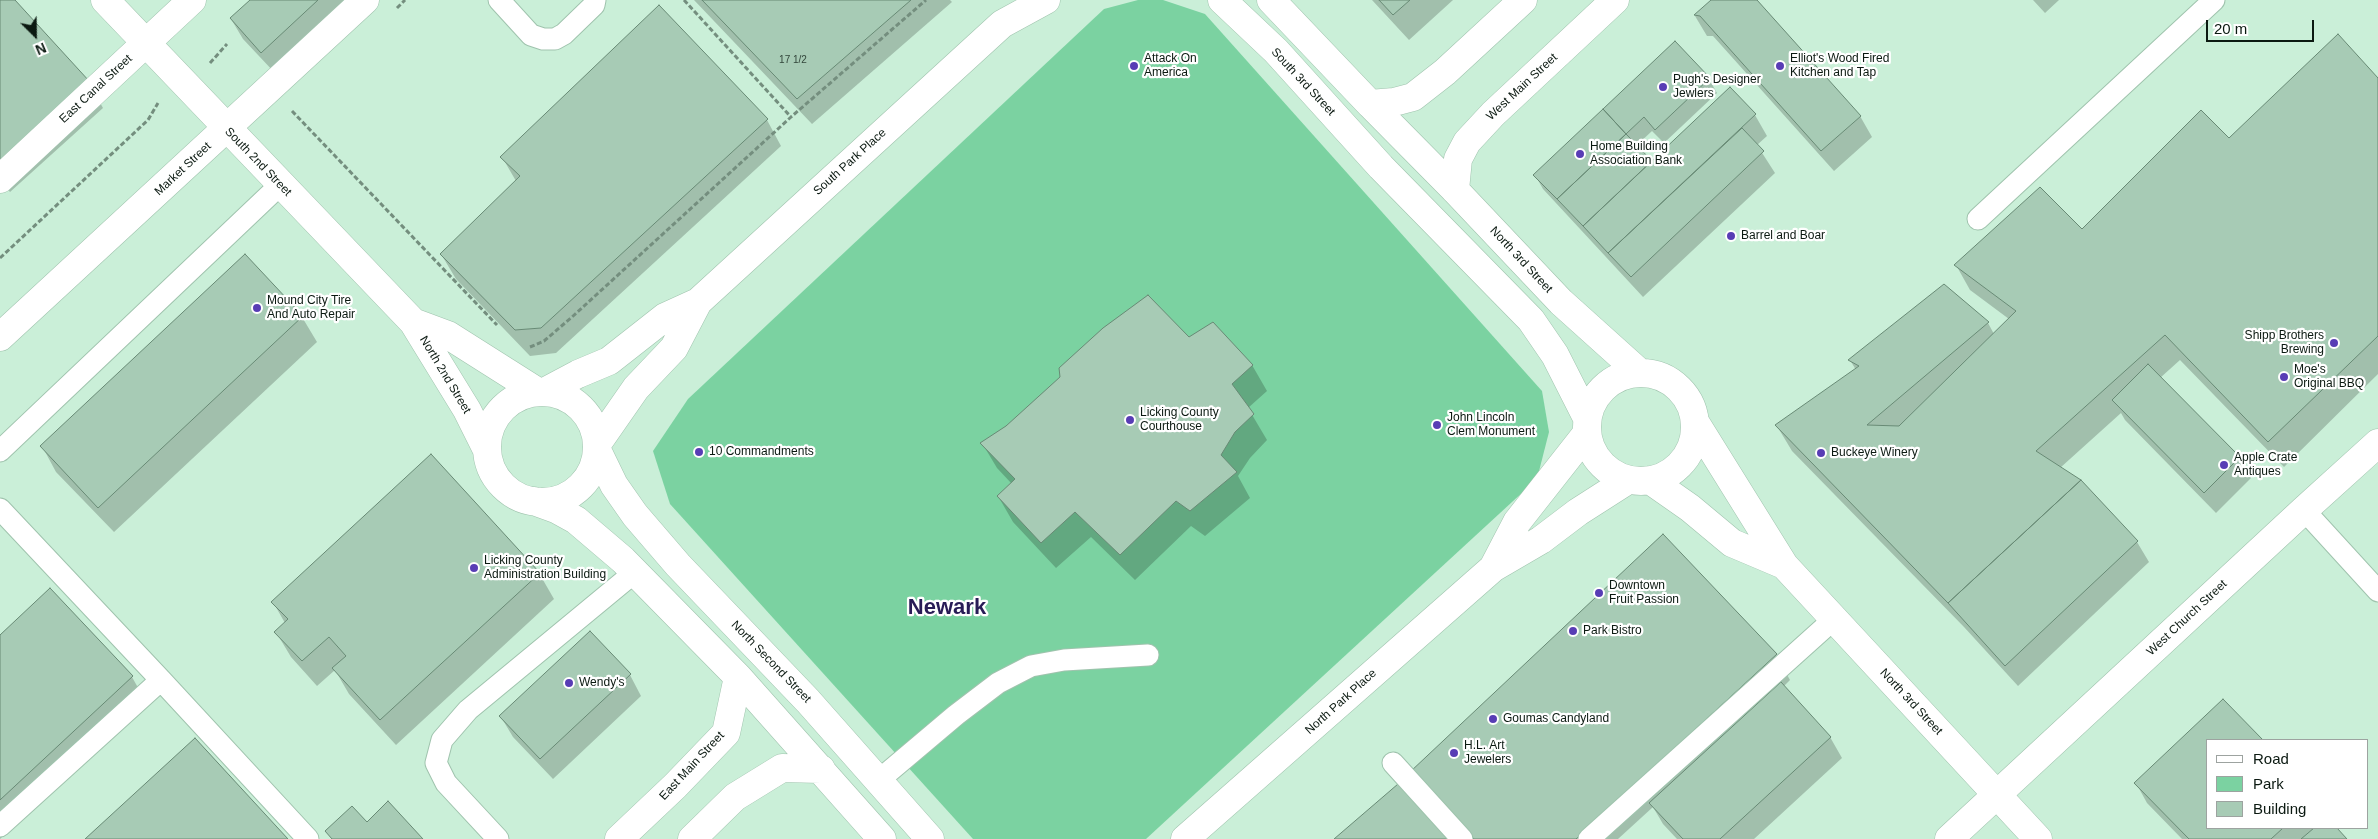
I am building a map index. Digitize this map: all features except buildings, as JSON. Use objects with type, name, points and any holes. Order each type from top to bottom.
[{"type":"main road","name":"South 2nd Street","points":[[105,0],[413,322]]},
{"type":"main road","name":"East Canal Street","points":[[0,179],[192,0]]},
{"type":"main road","name":"Market Street","points":[[0,337],[365,0]]},
{"type":"main road","name":"South Park Place","points":[[1002,24],[1016,0]]},
{"type":"main road","name":"South Park Place","points":[[542,391],[609,361],[665,317],[698,302],[1002,24],[1046,0]]},
{"type":"main road","name":"South 3rd Street","points":[[1222,0],[1276,52],[1381,167],[1531,320],[1555,355],[1587,426]]},
{"type":"main road","points":[[1271,0],[1362,98],[1382,103],[1413,97],[1445,72],[1523,0]]},
{"type":"main road","name":"West Main Street","points":[[1455,190],[1458,159],[1467,142],[1492,114],[1615,0]]},
{"type":"main road","name":"North 3rd Street","points":[[1382,103],[1408,142],[1561,302],[1640,373]]},
{"type":"main road","name":"South Park Place","points":[[598,448],[636,388],[674,348],[698,302]]},
{"type":"main road","name":"North 2nd Street","points":[[413,322],[448,335],[542,391]]},
{"type":"main road","name":"North 2nd Street","points":[[413,322],[467,410],[487,450]]},
{"type":"main road","points":[[1640,373],[1656,374],[1671,382],[1683,393],[1692,406],[1695,422],[1694,438],[1689,454],[1679,466],[1666,476],[1639,480],[1613,474],[1600,463],[1591,449],[1587,426],[1596,397],[1611,381],[1625,374],[1640,373]]},
{"type":"main road","points":[[542,391],[563,395],[578,404],[590,417],[596,433],[598,448],[592,471],[581,486],[566,498],[547,502],[527,501],[510,492],[496,479],[488,462],[487,450],[490,426],[499,410],[513,399],[529,392],[542,391]]},
{"type":"main road","name":"North 3rd Street","points":[[1695,422],[1784,565],[2038,839]]},
{"type":"main road","name":"North Park Place","points":[[1493,568],[1517,522],[1587,426]]},
{"type":"main road","name":"West Church Street","points":[[1949,839],[2378,443]]},
{"type":"main road","name":"North Second Street","points":[[598,448],[614,485],[635,516],[808,701],[930,839]]},
{"type":"main road","name":"North 3rd Street","points":[[1639,480],[1690,508],[1732,543],[1784,565]]},
{"type":"main road","name":"North Park Place","points":[[1188,838],[1493,568],[1541,540],[1578,512],[1639,480]]},
{"type":"main road","points":[[534,501],[556,509],[576,520],[635,572],[738,677],[882,839]]},
{"type":"main road","name":"East Main Street","points":[[619,839],[675,786],[726,733],[738,677]]},
{"type":"main road","points":[[692,839],[735,797],[782,768],[820,769]]},
{"type":"lane","points":[[499,0],[531,35],[543,39],[555,39],[564,34],[594,5],[595,0]]},
{"type":"lane","points":[[1978,220],[2214,0]]},
{"type":"lane","points":[[0,451],[280,185]]},
{"type":"lane","points":[[0,509],[308,839]]},
{"type":"lane","points":[[2304,510],[2378,590]]},
{"type":"lane","points":[[498,839],[446,783],[436,763],[442,740],[468,710],[635,572]]},
{"type":"lane","points":[[1589,839],[1834,619]]},
{"type":"lane","points":[[879,780],[956,715],[998,683],[1031,666],[1064,660],[1148,655]]},
{"type":"lane","points":[[0,826],[161,680]]},
{"type":"lane","points":[[1393,764],[1462,839]]},
{"type":"path","points":[[391,14],[405,0]]},
{"type":"path","points":[[684,0],[791,117]]},
{"type":"path","points":[[526,346],[533,347],[544,341],[572,317],[791,117],[926,0]]},
{"type":"path","points":[[206,67],[227,44]]},
{"type":"path","points":[[0,258],[148,120],[162,97]]},
{"type":"path","points":[[289,108],[499,327]]},
{"type":"green space","points":[[1138,0],[1163,0],[1205,14],[1542,391],[1549,432],[1537,479],[1146,839],[973,839],[670,504],[653,451],[688,399],[1104,9]]},
{"type":"place","name":"Attack On America","points":[[1134,66]]},
{"type":"place","name":"Elliot's Wood Fired Kitchen and Tap","points":[[1780,66]]},
{"type":"place","name":"Pugh's Designer Jewlers","points":[[1663,87]]},
{"type":"place","name":"Home Building Association Bank","points":[[1580,154]]},
{"type":"place","name":"Barrel and Boar","points":[[1731,236]]},
{"type":"place","name":"Mound City Tire And Auto Repair","points":[[257,308]]},
{"type":"place","name":"Shipp Brothers Brewing","points":[[2334,343]]},
{"type":"place","name":"Moe's Original BBQ","points":[[2284,377]]},
{"type":"place","name":"Licking County Courthouse","points":[[1130,420]]},
{"type":"place","name":"John Lincoln Clem Monument","points":[[1437,425]]},
{"type":"place","name":"10 Commandments","points":[[699,452]]},
{"type":"place","name":"Buckeye Winery","points":[[1821,453]]},
{"type":"place","name":"Apple Crate Antiques","points":[[2224,465]]},
{"type":"place","name":"Licking County Administration Building","points":[[474,568]]},
{"type":"place","name":"Downtown Fruit Passion","points":[[1599,593]]},
{"type":"place","name":"Park Bistro","points":[[1573,631]]},
{"type":"place","name":"Wendy's","points":[[569,683]]},
{"type":"place","name":"Goumas Candyland","points":[[1493,719]]},
{"type":"place","name":"H.L. Art Jewelers","points":[[1454,753]]},
{"type":"district","name":"Newark","points":[[947,608]]}]
